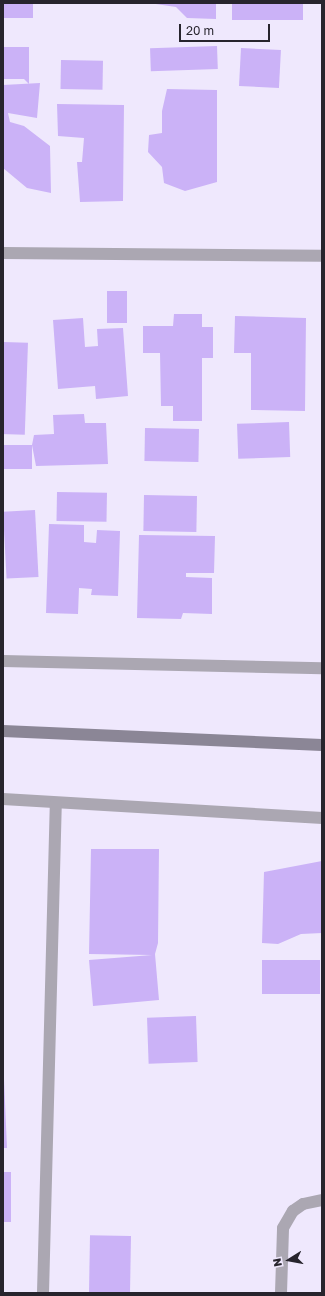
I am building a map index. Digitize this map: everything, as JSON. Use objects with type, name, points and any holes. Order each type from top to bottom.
[{"type":"street","points":[[3,253],[322,256]]},
{"type":"street","points":[[3,661],[322,668]]},
{"type":"street","points":[[3,731],[322,745]]},
{"type":"street","points":[[3,799],[322,818]]},
{"type":"street","points":[[43,1293],[56,803]]},
{"type":"street","points":[[281,1293],[283,1228],[298,1208],[322,1200]]},
{"type":"building","points":[[3,3],[33,3],[33,18],[3,18]]},
{"type":"building","points":[[149,3],[216,3],[216,19],[187,18],[176,7]]},
{"type":"building","points":[[232,3],[303,3],[303,20],[232,20]]},
{"type":"building","points":[[217,46],[218,69],[151,71],[150,48]]},
{"type":"building","points":[[3,47],[29,47],[29,84],[24,79],[3,79]]},
{"type":"building","points":[[241,48],[281,50],[279,88],[239,86]]},
{"type":"building","points":[[61,60],[103,61],[102,90],[60,89]]},
{"type":"building","points":[[40,83],[37,118],[8,113],[10,122],[24,126],[50,146],[51,193],[27,188],[3,168],[3,85]]},
{"type":"building","points":[[167,89],[217,90],[217,182],[185,191],[164,183],[162,167],[148,152],[149,135],[162,133],[162,111]]},
{"type":"building","points":[[57,104],[124,105],[123,201],[80,202],[77,162],[82,162],[84,138],[58,136]]},
{"type":"building","points":[[107,291],[127,291],[127,323],[107,323]]},
{"type":"building","points":[[174,314],[202,314],[202,327],[213,327],[213,358],[202,358],[202,421],[173,421],[173,406],[161,406],[160,353],[143,353],[143,326],[173,326]]},
{"type":"building","points":[[235,316],[306,318],[305,411],[251,410],[251,353],[234,353]]},
{"type":"building","points":[[83,318],[85,347],[98,346],[97,329],[123,328],[128,396],[96,399],[95,386],[58,389],[53,320]]},
{"type":"building","points":[[3,342],[28,343],[25,435],[3,434]]},
{"type":"building","points":[[84,414],[85,423],[106,423],[108,464],[36,466],[32,445],[34,435],[54,434],[53,415]]},
{"type":"building","points":[[289,422],[290,457],[238,459],[237,424]]},
{"type":"building","points":[[145,428],[199,429],[198,462],[144,461]]},
{"type":"building","points":[[3,445],[32,445],[32,469],[3,469]]},
{"type":"building","points":[[57,492],[107,493],[106,522],[56,521]]},
{"type":"building","points":[[144,495],[197,496],[196,532],[143,531]]},
{"type":"building","points":[[35,510],[39,577],[7,579],[3,512]]},
{"type":"building","points":[[49,524],[84,525],[84,542],[96,543],[97,530],[120,531],[118,596],[91,595],[92,589],[79,588],[78,614],[46,613]]},
{"type":"building","points":[[139,535],[215,536],[214,573],[186,573],[186,577],[212,578],[212,614],[183,613],[181,619],[137,618]]},
{"type":"building","points":[[91,849],[159,849],[158,943],[155,954],[159,1000],[93,1006],[89,960],[152,955],[89,954]]},
{"type":"building","points":[[322,861],[322,933],[301,934],[278,944],[262,943],[264,872]]},
{"type":"building","points":[[262,960],[320,960],[320,994],[262,994]]},
{"type":"building","points":[[196,1016],[198,1062],[149,1064],[147,1018]]},
{"type":"building","points":[[3,1056],[7,1148],[3,1148]]},
{"type":"building","points":[[3,1172],[11,1172],[11,1222],[3,1222]]},
{"type":"building","points":[[90,1235],[131,1236],[130,1293],[89,1292]]}]
